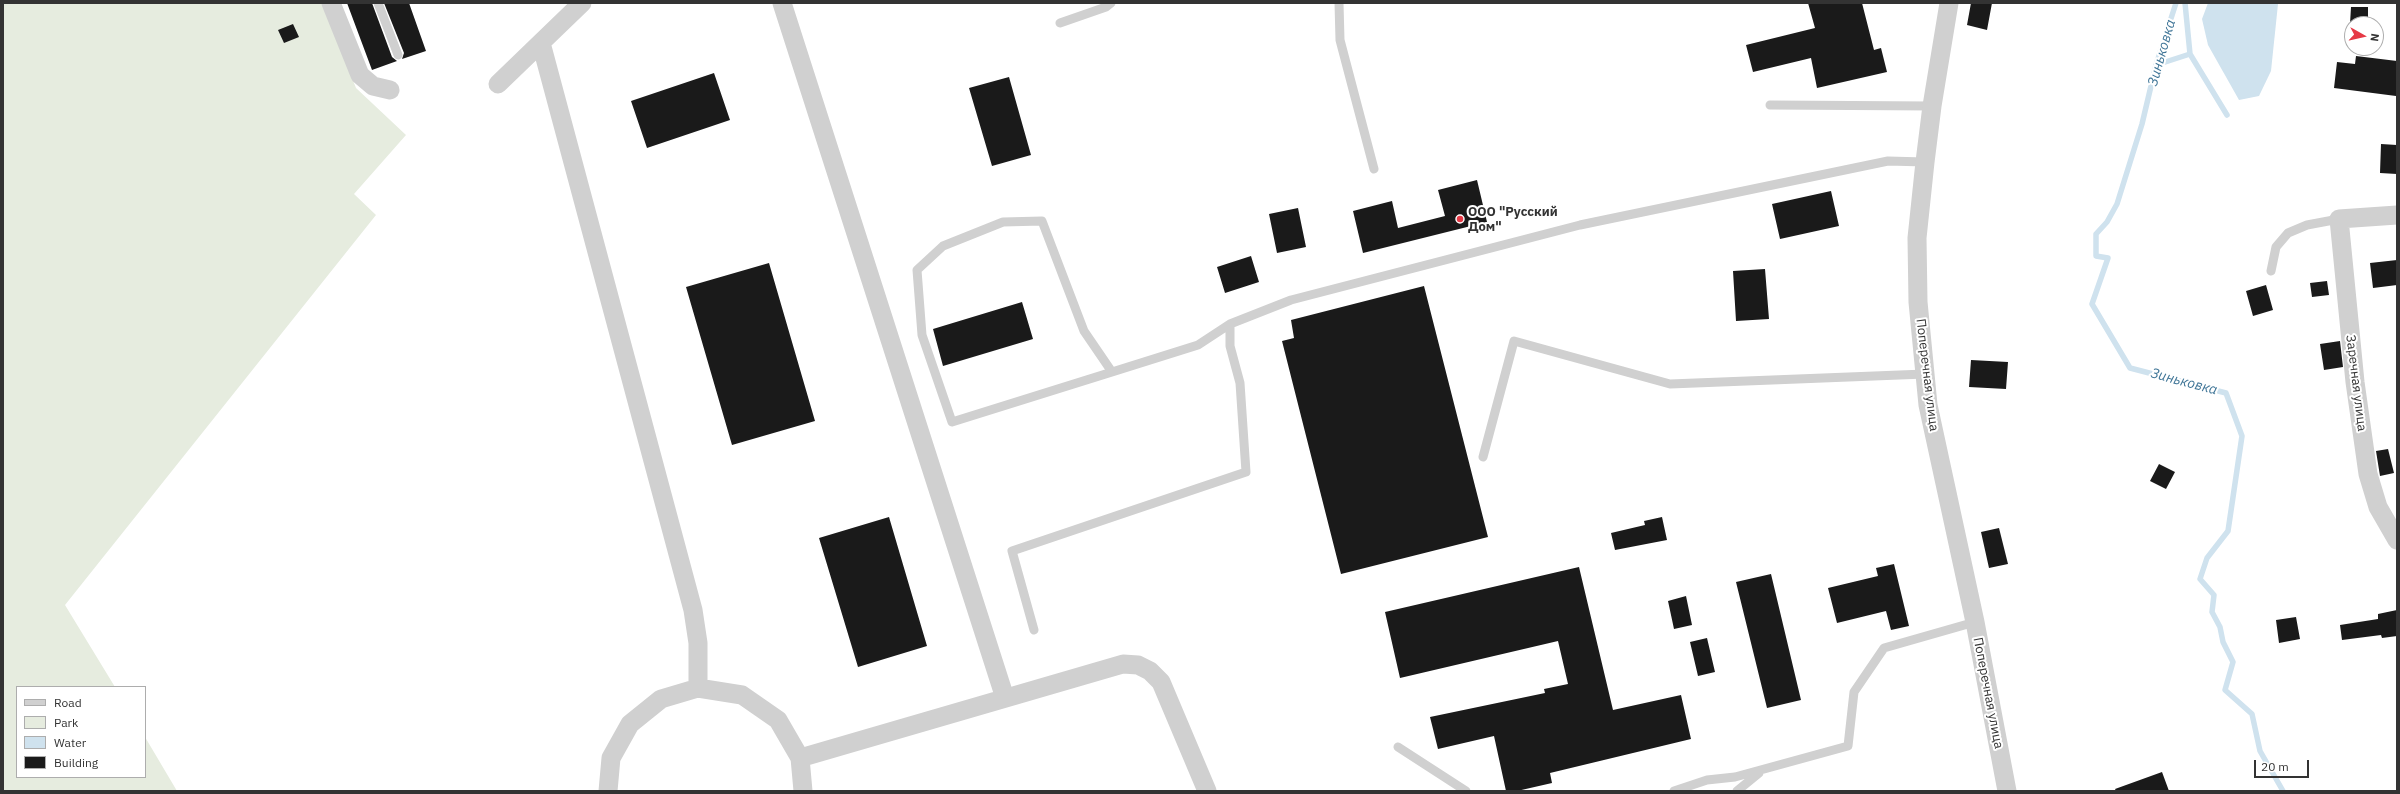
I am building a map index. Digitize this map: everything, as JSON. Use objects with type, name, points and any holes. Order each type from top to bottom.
[{"type":"street","points":[[331,3],[360,75],[373,86],[390,90]]},
{"type":"street","points":[[498,84],[582,3]]},
{"type":"street","points":[[782,3],[1005,698]]},
{"type":"street","name":"Поперечная улица","points":[[1949,3],[1932,106],[1917,238],[1918,302],[1928,405],[1974,622],[2007,791]]},
{"type":"street","points":[[541,43],[693,610],[698,643],[698,688]]},
{"type":"street","points":[[2338,219],[2397,215]]},
{"type":"street","name":"Заречная улица","points":[[2338,219],[2355,382],[2368,474],[2378,507],[2397,540]]},
{"type":"street","points":[[800,758],[1123,664],[1138,665],[1150,672],[1160,682],[1207,791]]},
{"type":"street","points":[[608,791],[611,758],[630,724],[660,699],[698,688],[742,695],[778,720],[800,758],[803,791]]},
{"type":"lane","points":[[378,3],[398,55]]},
{"type":"lane","points":[[1060,23],[1106,7],[1110,3]]},
{"type":"lane","points":[[1339,3],[1340,40],[1374,169]]},
{"type":"lane","points":[[1770,105],[1932,106]]},
{"type":"lane","points":[[1112,372],[1084,331],[1042,221],[1003,222],[943,246],[917,270],[922,336],[952,422],[1112,372],[1198,345],[1230,324],[1291,300],[1580,225],[1888,161],[1925,162]]},
{"type":"lane","points":[[2271,270],[2276,247],[2288,233],[2307,225],[2338,219]]},
{"type":"lane","points":[[1034,630],[1012,551],[1246,472],[1240,383],[1230,346],[1230,324]]},
{"type":"lane","points":[[1482,457],[1514,341],[1670,384],[1925,374]]},
{"type":"lane","points":[[1674,791],[1707,780],[1735,778],[1848,746],[1854,692],[1884,648],[1974,622]]},
{"type":"lane","points":[[1398,747],[1466,791]]},
{"type":"lane","points":[[1737,791],[1763,770]]},
{"type":"green space","points":[[3,3],[322,3],[356,88],[406,135],[354,194],[376,215],[65,605],[114,686],[16,686],[16,778],[146,778],[146,739],[177,791],[3,791]]},
{"type":"water","points":[[2208,3],[2278,4],[2271,71],[2259,96],[2239,100],[2208,45],[2202,19]]},
{"type":"building","points":[[347,3],[372,3],[392,57],[397,61],[372,70]]},
{"type":"building","points":[[384,3],[409,3],[426,51],[402,59],[404,53]]},
{"type":"building","points":[[1808,3],[1862,3],[1874,50],[1881,48],[1887,72],[1817,88],[1811,58],[1753,72],[1746,45],[1815,28]]},
{"type":"building","points":[[1971,3],[1992,3],[1987,30],[1967,25]]},
{"type":"building","points":[[2351,7],[2368,7],[2368,16],[2350,16]]},
{"type":"building","points":[[293,24],[299,37],[284,43],[278,30]]},
{"type":"building","points":[[2356,56],[2397,61],[2396,96],[2334,88],[2337,62],[2355,64]]},
{"type":"building","points":[[714,73],[730,120],[647,148],[631,101]]},
{"type":"building","points":[[1009,77],[1031,155],[992,166],[969,88]]},
{"type":"building","points":[[2381,144],[2397,145],[2397,174],[2380,173]]},
{"type":"building","name":"ООО \"Русский Дом\"","points":[[1477,180],[1487,222],[1363,253],[1353,211],[1392,201],[1398,228],[1445,216],[1438,190]]},
{"type":"building","points":[[1831,191],[1839,226],[1780,239],[1772,204]]},
{"type":"building","points":[[1298,208],[1306,247],[1277,253],[1269,214]]},
{"type":"building","points":[[1251,256],[1259,282],[1225,293],[1217,267]]},
{"type":"building","points":[[2397,260],[2397,285],[2373,288],[2370,263]]},
{"type":"building","points":[[769,263],[815,421],[732,445],[686,287]]},
{"type":"building","points":[[1765,269],[1769,319],[1736,321],[1733,271]]},
{"type":"building","points":[[2327,281],[2329,295],[2312,297],[2310,283]]},
{"type":"building","points":[[2266,285],[2273,310],[2253,316],[2246,291]]},
{"type":"building","points":[[1424,286],[1488,537],[1341,574],[1282,341],[1294,338],[1291,320]]},
{"type":"building","points":[[1022,302],[1033,339],[943,366],[933,329]]},
{"type":"building","points":[[2340,341],[2343,367],[2324,370],[2320,344]]},
{"type":"building","points":[[1971,360],[2008,362],[2006,389],[1969,387]]},
{"type":"building","points":[[2388,449],[2394,473],[2380,476],[2376,451]]},
{"type":"building","points":[[2159,464],[2175,472],[2166,489],[2150,481]]},
{"type":"building","points":[[889,517],[927,646],[858,667],[819,538]]},
{"type":"building","points":[[1662,517],[1667,540],[1615,550],[1611,533],[1645,525],[1644,521]]},
{"type":"building","points":[[1999,528],[2008,564],[1989,568],[1981,532]]},
{"type":"building","points":[[1894,564],[1909,626],[1891,630],[1886,611],[1837,623],[1828,588],[1878,576],[1876,568]]},
{"type":"building","points":[[1579,567],[1613,710],[1681,695],[1691,739],[1550,773],[1552,783],[1517,791],[1506,791],[1494,736],[1438,749],[1430,717],[1545,693],[1544,689],[1568,684],[1558,641],[1400,678],[1385,612]]},
{"type":"building","points":[[1771,574],[1801,700],[1767,708],[1736,582]]},
{"type":"building","points":[[1686,596],[1692,625],[1674,629],[1668,601]]},
{"type":"building","points":[[2397,610],[2397,636],[2382,638],[2381,635],[2342,640],[2340,625],[2378,619],[2378,614]]},
{"type":"building","points":[[2296,617],[2300,639],[2279,643],[2276,620]]},
{"type":"building","points":[[1707,638],[1715,672],[1698,676],[1690,642]]},
{"type":"building","points":[[2162,772],[2169,791],[2116,791],[2115,789]]},
{"type":"waterway","name":"Зиньковка","points":[[2176,3],[2156,65],[2142,124],[2117,204],[2107,222],[2096,234],[2096,256],[2108,258],[2092,304],[2130,368],[2226,393],[2242,436],[2228,531],[2207,558],[2200,579],[2214,595],[2212,612],[2220,627],[2223,642],[2233,662],[2225,690],[2252,714],[2260,751],[2283,791]]},
{"type":"waterway","points":[[2185,3],[2190,54],[2227,115]]},
{"type":"waterway","points":[[2156,65],[2190,54]]},
{"type":"place","name":"ООО \"Русский Дом\"","points":[[1460,219]]}]
